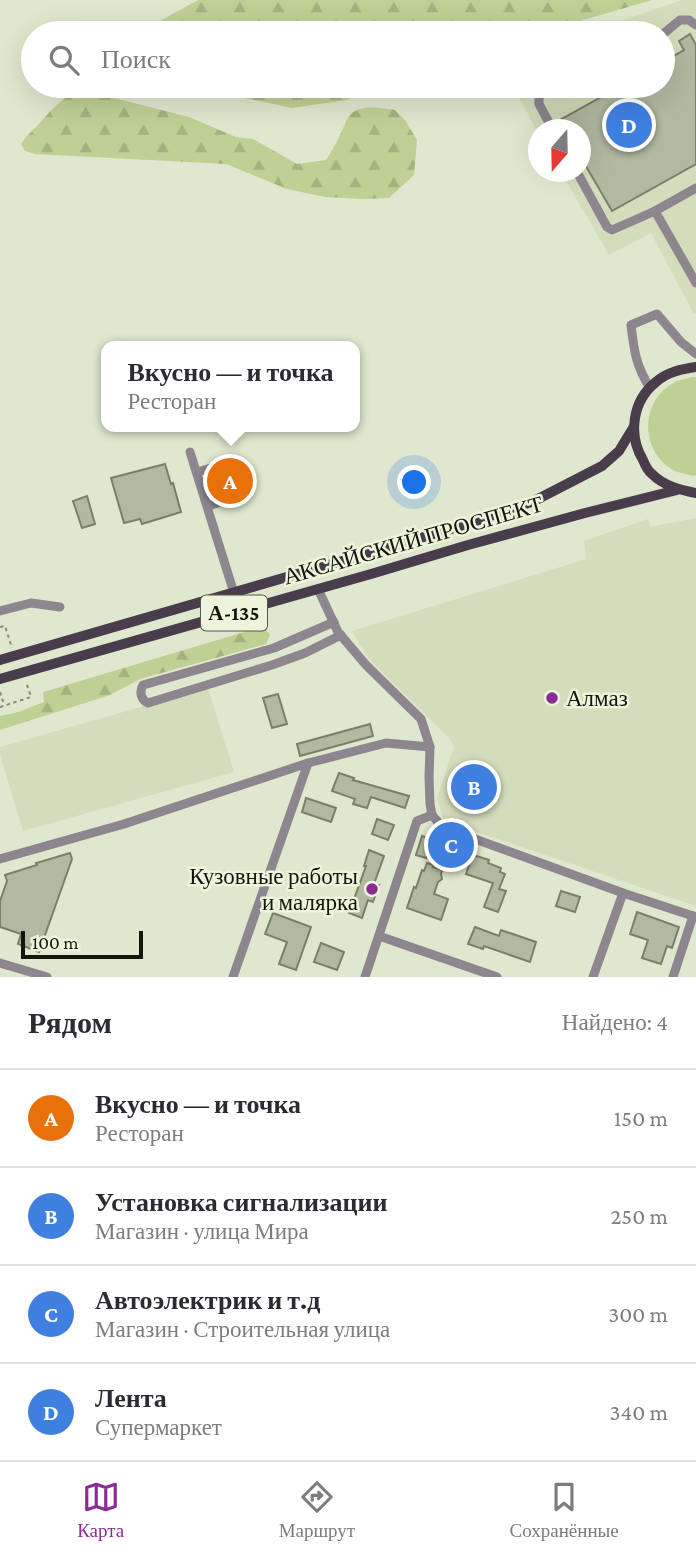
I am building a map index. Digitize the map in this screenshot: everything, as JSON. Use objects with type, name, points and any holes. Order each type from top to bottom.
[{"type":"main road","points":[[650,388],[671,372],[696,367]]},
{"type":"main road","name":"АКСАЙСКИЙ ПРОСПЕКТ","points":[[0,660],[461,526],[534,502],[602,466],[619,451],[633,428],[636,410],[650,388]]},
{"type":"main road","points":[[633,428],[636,450],[651,473],[677,490],[696,493]]},
{"type":"main road","name":"АКСАЙСКИЙ ПРОСПЕКТ","points":[[0,679],[585,513],[677,490]]},
{"type":"street","points":[[675,24],[680,20],[689,20],[696,25]]},
{"type":"street","points":[[539,98],[539,104],[547,119]]},
{"type":"street","points":[[582,182],[607,227],[612,230],[655,211],[696,188]]},
{"type":"street","points":[[655,211],[696,283]]},
{"type":"street","points":[[650,388],[640,372],[631,325],[657,314],[681,342],[696,354]]},
{"type":"street","points":[[190,452],[234,593]]},
{"type":"street","points":[[197,472],[232,461],[243,495],[208,506]]},
{"type":"street","points":[[318,589],[341,635],[366,665],[421,719],[430,747],[432,815],[442,827],[623,893],[695,916],[673,977]]},
{"type":"street","points":[[0,611],[32,603],[60,607]]},
{"type":"street","points":[[334,622],[274,649],[142,685],[141,695],[148,703],[272,665],[305,653],[341,635]]},
{"type":"street","points":[[0,859],[124,824],[308,763],[386,743],[430,747]]},
{"type":"street","points":[[233,977],[308,763]]},
{"type":"street","points":[[365,977],[416,821],[432,815]]},
{"type":"street","points":[[593,977],[623,893]]},
{"type":"street","points":[[379,936],[498,977]]},
{"type":"street","points":[[0,962],[45,977]]},
{"type":"path","points":[[0,627],[5,626],[14,656]]},
{"type":"path","points":[[0,707],[31,697],[23,672]]},
{"type":"path","points":[[0,692],[4,706]]},
{"type":"shaded area","points":[[682,0],[696,0],[694,314],[651,233],[609,255],[567,182],[591,182],[591,119],[531,119],[519,98],[675,98],[675,21],[621,21]]},
{"type":"shaded area","name":"Алмаз","points":[[696,518],[696,906],[444,821],[437,798],[454,747],[448,737],[369,659],[352,631],[586,559],[584,541],[648,519],[650,527]]},
{"type":"shaded area","points":[[208,688],[234,772],[23,831],[0,747]]},
{"type":"green space","points":[[198,0],[652,0],[580,21],[160,21]]},
{"type":"green space","points":[[66,98],[114,98],[189,117],[236,137],[253,139],[297,164],[326,160],[347,119],[355,111],[372,107],[395,110],[405,120],[417,140],[414,175],[389,198],[325,197],[287,189],[226,164],[35,154],[25,151],[21,144]]},
{"type":"green space","points":[[245,98],[350,98],[347,100],[292,108]]},
{"type":"green space","points":[[696,377],[694,476],[673,470],[662,461],[649,438],[648,425],[650,412],[663,390],[675,382]]},
{"type":"green space","points":[[264,626],[270,635],[266,644],[140,679],[110,695],[0,730],[0,716],[44,702],[43,692]]},
{"type":"building","points":[[690,34],[696,45],[696,164],[612,211],[591,175],[591,119],[562,119],[599,98],[675,98],[675,55],[684,50],[679,41]]},
{"type":"building","points":[[165,464],[181,512],[142,524],[140,519],[124,523],[111,478]]},
{"type":"building","points":[[87,496],[95,524],[82,528],[73,501]]},
{"type":"building","points":[[278,694],[287,724],[272,728],[263,698]]},
{"type":"building","points":[[370,724],[373,736],[300,756],[297,744]]},
{"type":"building","points":[[469,764],[481,767],[469,809],[457,805]]},
{"type":"building","points":[[339,773],[354,778],[353,780],[409,796],[405,808],[371,797],[367,808],[353,804],[355,799],[332,791]]},
{"type":"building","points":[[306,798],[336,808],[331,822],[302,812]]},
{"type":"building","points":[[377,819],[394,825],[388,840],[372,834]]},
{"type":"building","points":[[422,836],[471,852],[470,854],[489,860],[488,863],[501,868],[500,872],[505,874],[499,889],[506,891],[498,912],[484,907],[493,883],[466,874],[470,862],[430,848],[426,858],[416,855]]},
{"type":"building","points":[[369,850],[384,856],[374,884],[379,885],[373,902],[368,900],[362,918],[349,913]]},
{"type":"building","points":[[70,853],[72,859],[39,952],[18,944],[21,934],[0,927],[0,901],[7,881],[5,875]]},
{"type":"building","points":[[427,863],[442,870],[442,879],[438,882],[434,894],[448,899],[441,920],[407,908],[414,887],[416,888]]},
{"type":"building","points":[[561,891],[580,897],[575,912],[556,906]]},
{"type":"building","points":[[637,912],[679,927],[672,948],[667,946],[661,964],[642,958],[648,940],[630,934]]},
{"type":"building","points":[[273,913],[311,927],[296,970],[279,964],[287,942],[265,934]]},
{"type":"building","points":[[475,927],[499,936],[501,930],[536,942],[530,962],[484,946],[483,949],[468,944]]},
{"type":"building","points":[[321,943],[344,952],[337,970],[314,962]]},
{"type":"place","name":"Лента","points":[[629,125]]},
{"type":"place","name":"Вкусно — и точка","points":[[230,481]]},
{"type":"place","name":"Алмаз","points":[[552,698]]},
{"type":"place","name":"Установка сигнализации","points":[[474,787]]},
{"type":"place","name":"Автоэлектрик и т.д","points":[[451,845]]},
{"type":"place","name":"Кузовные работы и малярка","points":[[372,889]]}]
